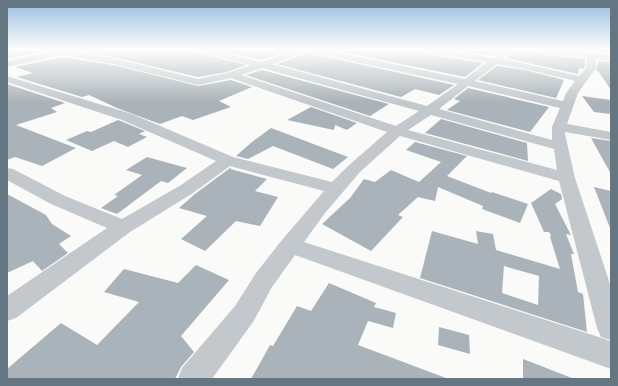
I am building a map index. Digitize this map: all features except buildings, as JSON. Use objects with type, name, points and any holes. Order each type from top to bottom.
[{"type":"street","points":[[137,67],[198,82],[231,75],[255,67]]},
{"type":"street","points":[[268,67],[559,146]]},
{"type":"street","points":[[394,67],[567,106]]},
{"type":"street","points":[[193,379],[244,314],[264,280],[290,245],[318,209],[354,169],[397,131],[428,111],[486,67]]},
{"type":"street","points":[[527,67],[582,80]]},
{"type":"street","points":[[591,67],[572,93],[559,127],[558,134],[559,146],[567,178],[611,328]]},
{"type":"street","points":[[231,75],[397,131],[567,178]]},
{"type":"street","points":[[7,80],[127,117],[227,160],[337,189]]},
{"type":"street","points":[[559,127],[611,136]]},
{"type":"street","points":[[7,310],[123,227],[186,189],[227,160]]},
{"type":"street","points":[[7,173],[58,200],[123,227]]},
{"type":"street","points":[[290,245],[611,355]]}]
